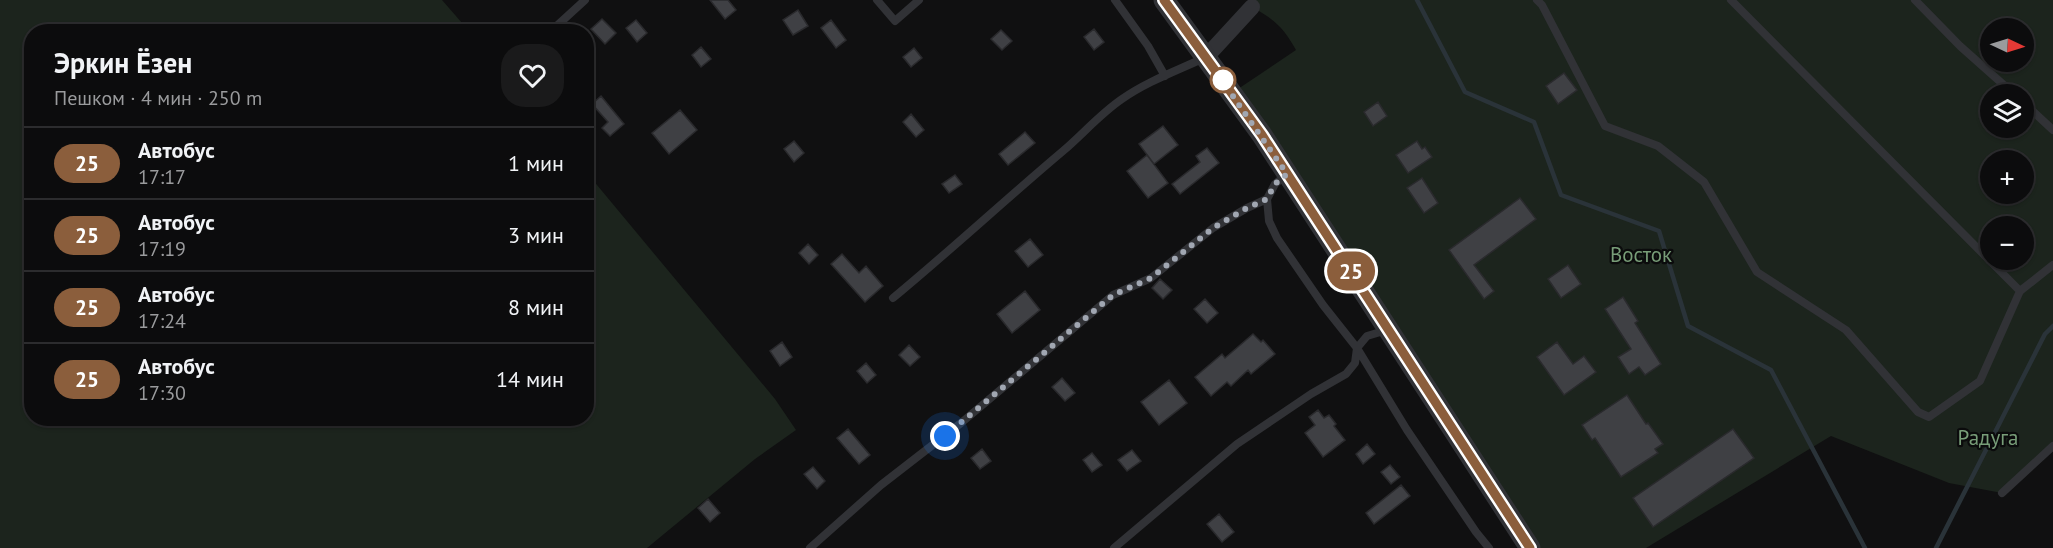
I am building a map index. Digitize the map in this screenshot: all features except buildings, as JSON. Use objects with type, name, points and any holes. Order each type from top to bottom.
[{"type":"street","points":[[1164,0],[1287,174],[1530,548]]},
{"type":"street","points":[[1206,57],[1256,3]]},
{"type":"lane","points":[[559,24],[585,0]]},
{"type":"lane","points":[[878,0],[895,21],[920,0]]},
{"type":"lane","points":[[1115,0],[1148,46],[1165,76]]},
{"type":"lane","points":[[1537,0],[1542,5],[1605,126],[1658,146],[1704,182],[1757,272],[1846,330],[1918,412],[1929,417],[1980,381],[2020,291],[2053,265]]},
{"type":"lane","points":[[1731,0],[2020,291]]},
{"type":"lane","points":[[1915,0],[1960,46],[2003,84]]},
{"type":"lane","points":[[893,298],[962,241],[1022,185],[1066,149],[1100,115],[1123,98],[1206,57]]},
{"type":"lane","points":[[2034,112],[2053,130]]},
{"type":"lane","points":[[1287,174],[1275,184],[1267,199],[1269,221],[1277,238],[1323,305],[1357,348],[1407,430],[1489,548]]},
{"type":"lane","points":[[810,548],[881,485],[961,423],[1113,295],[1151,278],[1213,228],[1267,199]]},
{"type":"lane","points":[[1114,548],[1237,444],[1311,394],[1346,374],[1354,363],[1357,348],[1367,336],[1389,330]]},
{"type":"lane","points":[[2002,493],[2053,446]]},
{"type":"green space","points":[[0,0],[442,0],[463,24],[24,24],[24,426],[594,426],[594,181],[775,399],[796,430],[755,459],[647,548],[0,548]]},
{"type":"green space","name":"Восток","points":[[1252,0],[2053,0],[2053,446],[2002,493],[1949,483],[1831,436],[1646,548],[1530,548],[1232,93],[1296,50],[1278,25],[1252,7]]},
{"type":"waterway","points":[[1417,0],[1465,92],[1534,122],[1561,195],[1659,231],[1688,326],[1771,370],[1865,548]]},
{"type":"waterway","points":[[1936,548],[2045,334],[2053,326]]},
{"type":"bus line","name":"25","points":[[1164,0],[1262,135],[1530,548]]},
{"type":"route","points":[[945,436],[1113,295],[1151,278],[1213,228],[1267,199],[1275,184],[1287,174],[1221,79],[1223,80]]},
{"type":"park label","name":"Радуга","points":[[1988,437]]}]
